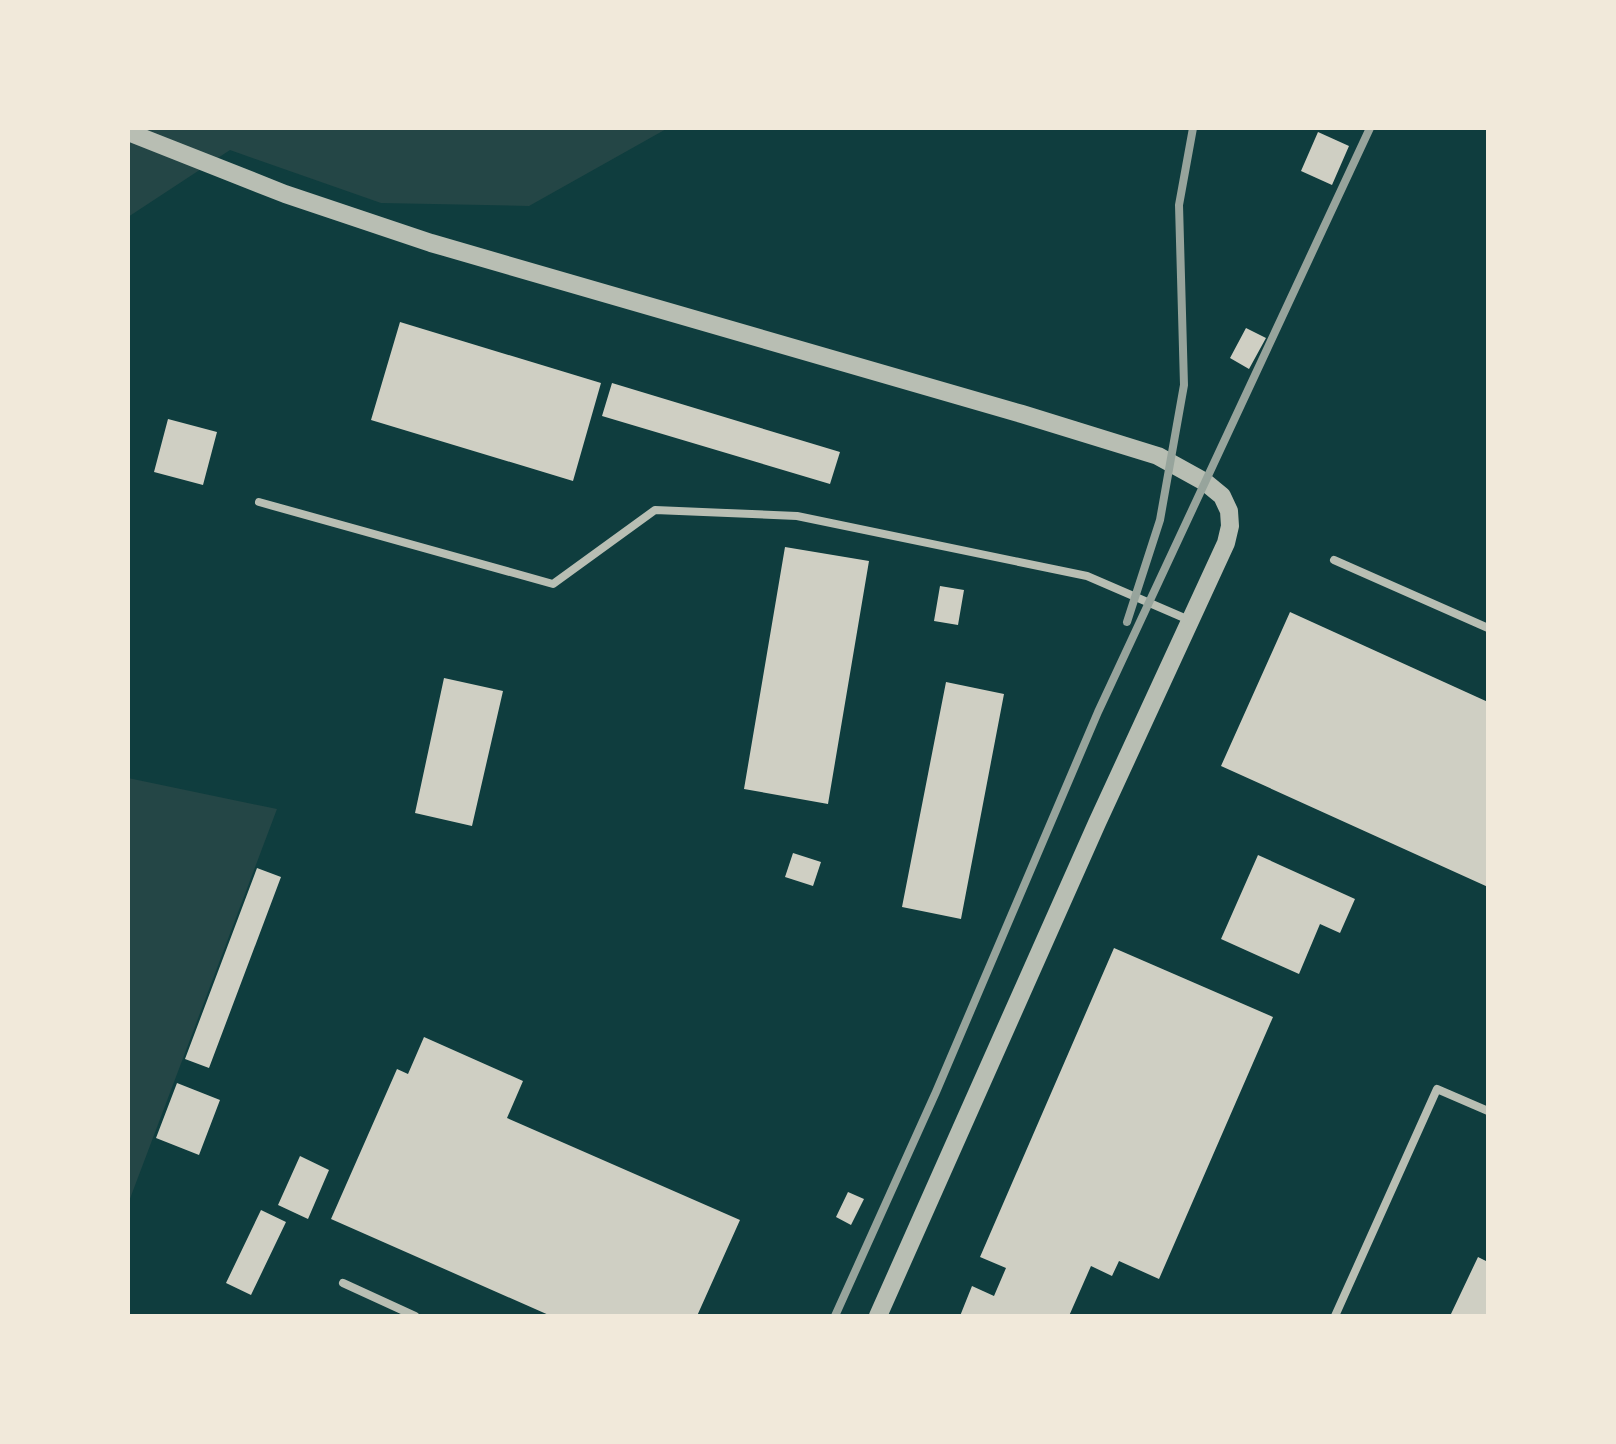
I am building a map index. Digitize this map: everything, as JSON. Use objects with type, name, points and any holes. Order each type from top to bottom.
[{"type":"street","points":[[128,132],[285,194],[431,244],[1158,456],[1222,496],[1229,512],[1226,543],[878,1316]]},
{"type":"lane","points":[[259,502],[553,584],[655,510],[796,516],[1087,576],[1189,620]]},
{"type":"lane","points":[[1334,560],[1488,628]]},
{"type":"lane","points":[[1335,1316],[1437,1089],[1488,1112]]},
{"type":"lane","points":[[343,1283],[414,1316]]},
{"type":"shaded area","points":[[128,128],[668,128],[529,206],[381,203],[230,150],[128,217]]},
{"type":"shaded area","points":[[128,778],[277,809],[128,1204]]},
{"type":"building","points":[[1318,132],[1349,146],[1332,185],[1301,171]]},
{"type":"building","points":[[400,322],[601,383],[573,481],[371,420]]},
{"type":"building","points":[[1246,328],[1266,338],[1249,369],[1230,358]]},
{"type":"building","points":[[612,383],[840,452],[830,484],[602,416]]},
{"type":"building","points":[[168,419],[217,432],[203,485],[154,472]]},
{"type":"building","points":[[785,547],[869,561],[828,804],[744,789]]},
{"type":"building","points":[[940,586],[964,590],[958,625],[934,621]]},
{"type":"building","points":[[1290,612],[1488,702],[1488,887],[1221,766]]},
{"type":"building","points":[[444,678],[503,691],[472,826],[415,813]]},
{"type":"building","points":[[946,682],[1004,694],[961,919],[902,907]]},
{"type":"building","points":[[793,853],[821,862],[813,886],[785,877]]},
{"type":"building","points":[[1258,855],[1355,899],[1340,933],[1320,924],[1299,974],[1221,939]]},
{"type":"building","points":[[257,868],[281,877],[209,1068],[185,1059]]},
{"type":"building","points":[[1114,948],[1273,1017],[1159,1279],[1119,1261],[1112,1276],[1091,1266],[1069,1316],[960,1316],[972,1286],[994,1296],[1006,1268],[980,1257]]},
{"type":"building","points":[[424,1037],[523,1081],[507,1118],[740,1220],[697,1316],[551,1316],[331,1219],[397,1069],[408,1074]]},
{"type":"building","points":[[177,1083],[220,1100],[199,1155],[156,1138]]},
{"type":"building","points":[[300,1156],[329,1170],[308,1219],[278,1205]]},
{"type":"building","points":[[848,1192],[864,1199],[851,1225],[836,1217]]},
{"type":"building","points":[[261,1210],[286,1222],[251,1295],[226,1283]]},
{"type":"building","points":[[1478,1257],[1488,1262],[1488,1316],[1450,1316]]},
{"type":"railway","points":[[1127,622],[1160,520],[1184,385],[1179,205],[1193,128]]},
{"type":"railway","points":[[835,1316],[936,1092],[1098,712],[1370,128]]}]
